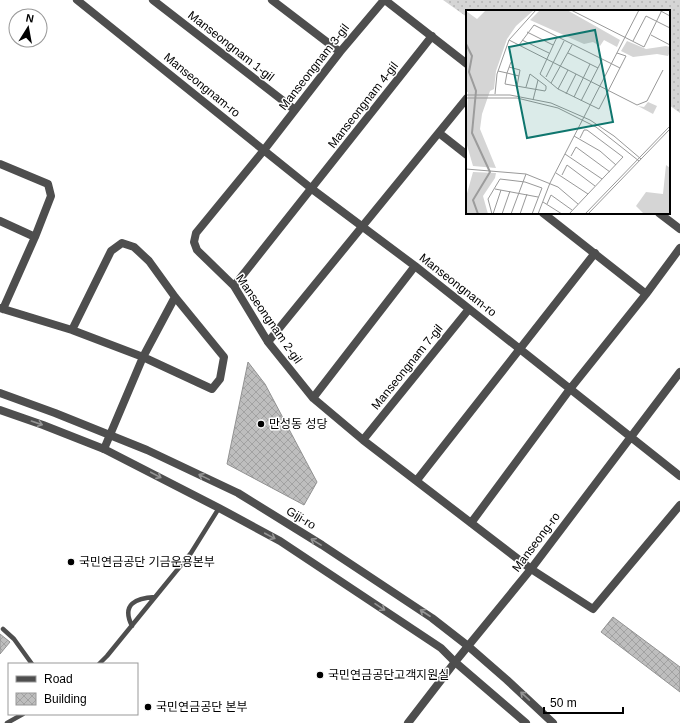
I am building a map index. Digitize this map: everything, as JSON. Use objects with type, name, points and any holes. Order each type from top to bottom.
[{"type":"street","name":"Manseongnam-ro","points":[[79,0],[312,189],[415,266],[680,476]]},
{"type":"street","name":"Manseongnam 1-gil","points":[[153,0],[295,110]]},
{"type":"street","points":[[272,0],[340,52]]},
{"type":"street","name":"Manseongnam 3-gil","points":[[264,150],[340,52],[384,0]]},
{"type":"street","points":[[384,0],[466,63]]},
{"type":"street","name":"Manseongnam 4-gil","points":[[312,189],[432,36]]},
{"type":"street","points":[[268,342],[466,99]]},
{"type":"street","points":[[439,133],[466,154]]},
{"type":"street","name":"Manseongnam 2-gil","points":[[264,150],[196,233],[194,242],[197,250],[234,286],[268,342],[313,398],[363,440],[531,569],[593,609],[680,505]]},
{"type":"street","points":[[0,164],[48,184],[51,196],[35,237],[1,308],[72,330],[143,357],[212,389],[220,379],[224,357],[175,297],[149,261],[134,247],[122,243],[111,251],[72,330]]},
{"type":"street","points":[[234,286],[312,189]]},
{"type":"street","points":[[544,214],[646,294]]},
{"type":"street","points":[[660,214],[680,229]]},
{"type":"street","points":[[0,221],[35,237]]},
{"type":"street","points":[[472,523],[570,389],[646,294],[680,248]]},
{"type":"street","points":[[417,480],[595,253]]},
{"type":"street","points":[[313,398],[415,266]]},
{"type":"street","points":[[104,449],[143,357],[175,297]]},
{"type":"street","name":"Manseongnam 7-gil","points":[[363,440],[469,309]]},
{"type":"street","name":"Manseong-ro","points":[[408,723],[455,662],[531,569],[630,436],[680,372]]},
{"type":"street","name":"Giji-ro","points":[[0,394],[55,413],[147,450],[238,493],[322,545],[432,618],[468,646],[553,723]]},
{"type":"street","points":[[0,410],[43,424],[104,449],[280,541],[441,648],[455,662],[526,723]]},
{"type":"lane","points":[[99,663],[107,656],[191,553],[219,508]]},
{"type":"lane","points":[[132,626],[128,618],[129,608],[134,601],[143,598],[155,597]]},
{"type":"lane","points":[[3,628],[14,639],[31,663]]},
{"type":"lane","points":[[7,723],[21,715]]},
{"type":"shaded area","points":[[443,0],[680,0],[680,113],[670,106],[670,10],[466,10],[466,16]]},
{"type":"building","name":"만성동 성당","points":[[248,362],[265,384],[317,482],[304,505],[227,464]]},
{"type":"building","points":[[613,617],[680,667],[680,692],[601,632]]},
{"type":"building","points":[[0,634],[10,642],[0,654]]},
{"type":"place","name":"만성동 성당","points":[[261,424]]},
{"type":"place","name":"국민연금공단 기금운용본부","points":[[71,562]]},
{"type":"place","name":"국민연금공단고객지원실","points":[[320,675]]},
{"type":"place","name":"국민연금공단 본부","points":[[148,707]]}]
